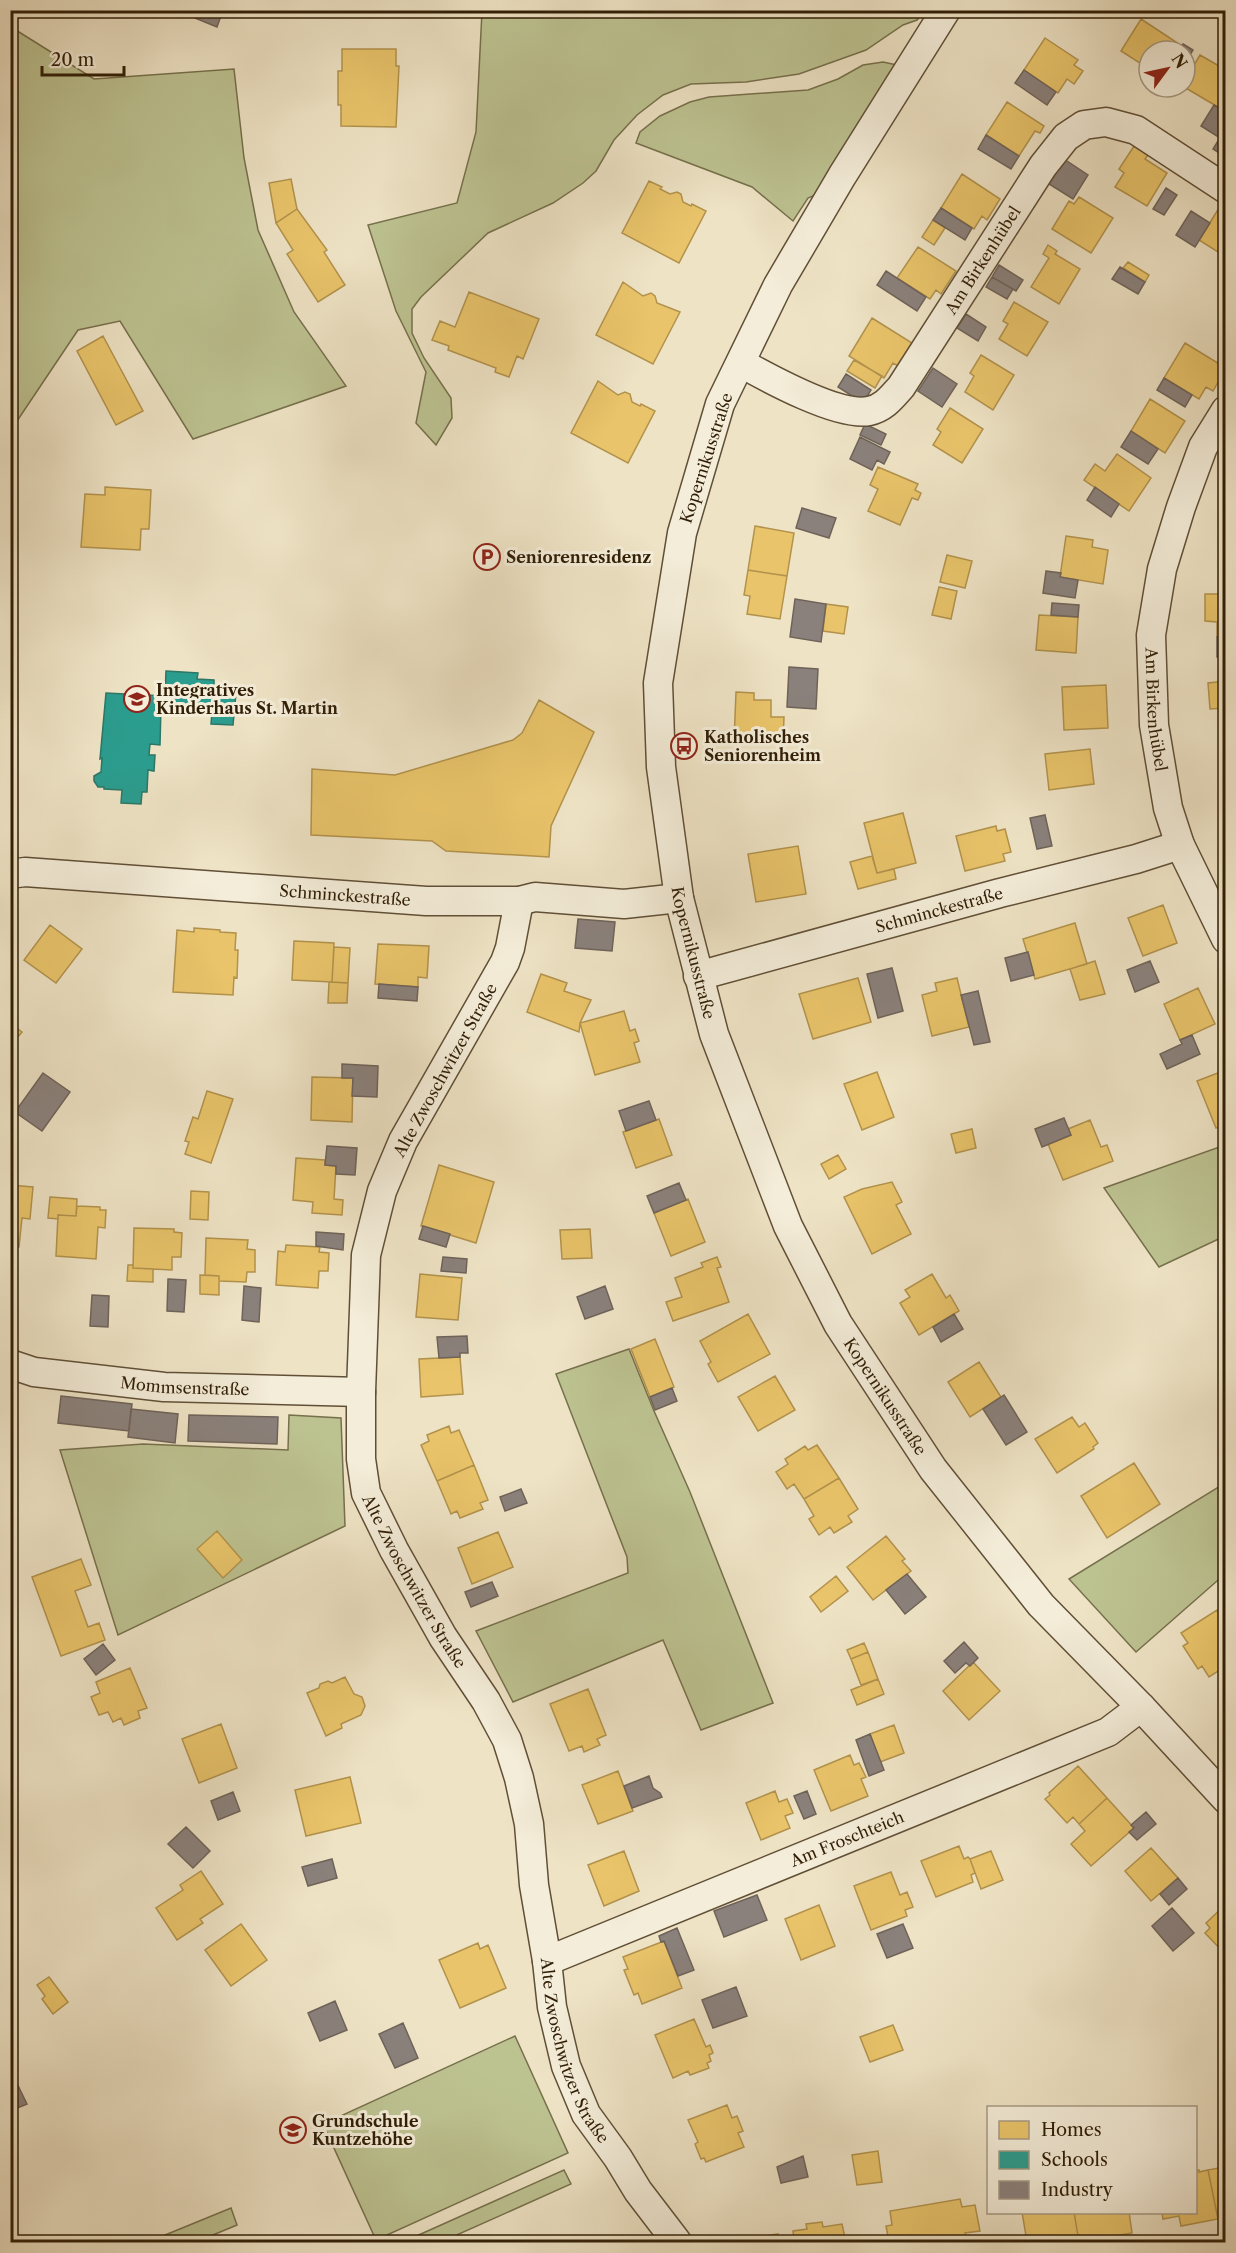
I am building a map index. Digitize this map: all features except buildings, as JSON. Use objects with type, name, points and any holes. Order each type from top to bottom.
[{"type":"street","name":"Kopernikusstraße","points":[[946,10],[842,176],[778,285],[720,404],[682,533],[658,683],[661,767],[679,898],[714,1034],[788,1226],[838,1324],[933,1469],[1041,1605],[1141,1707],[1226,1799]]},
{"type":"street","name":"Am Birkenhübel","points":[[741,363],[793,390],[841,408],[868,412],[885,406],[901,387],[1043,166],[1066,137],[1084,125],[1106,122],[1136,130],[1226,189]]},
{"type":"street","name":"Am Birkenhübel","points":[[1226,410],[1203,447],[1181,507],[1162,569],[1150,635],[1154,726],[1168,808],[1180,844],[1226,939]]},
{"type":"street","name":"Schminckestraße","points":[[698,976],[1000,893],[1136,860],[1180,844]]},
{"type":"street","name":"Schminckestraße","points":[[10,874],[24,872],[426,901],[519,901],[535,897],[624,904],[679,898]]},
{"type":"street","name":"Alte Zwoschwitzer Straße","points":[[519,901],[505,962],[403,1142],[382,1191],[366,1255],[361,1459],[366,1492],[394,1550],[443,1637],[486,1701],[510,1750],[529,1824],[534,1885],[552,2007],[566,2066],[586,2114],[618,2158],[638,2191],[677,2242]]},
{"type":"street","name":"Mommsenstraße","points":[[10,1364],[34,1372],[164,1387],[361,1392]]},
{"type":"street","name":"Am Froschteich","points":[[547,1961],[1108,1732],[1141,1707]]},
{"type":"green space","points":[[482,10],[925,11],[917,20],[903,25],[866,50],[799,74],[746,82],[691,84],[663,95],[637,115],[614,140],[596,171],[583,183],[553,203],[488,233],[421,297],[412,309],[412,333],[424,358],[451,398],[452,418],[436,445],[416,423],[426,372],[396,311],[368,225],[457,203],[476,132]]},
{"type":"green space","points":[[11,27],[94,79],[234,69],[244,158],[258,230],[294,312],[346,386],[193,439],[120,321],[78,330],[11,430]]},
{"type":"green space","points":[[883,62],[897,65],[820,193],[808,198],[793,221],[752,187],[636,143],[640,132],[660,116],[690,102],[709,97],[808,90],[838,79],[863,65]]},
{"type":"green space","points":[[1225,1145],[1225,1236],[1159,1267],[1104,1188]]},
{"type":"green space","points":[[629,1349],[690,1492],[773,1703],[701,1730],[663,1640],[513,1702],[476,1631],[628,1573],[627,1557],[556,1374]]},
{"type":"green space","points":[[289,1415],[341,1418],[345,1526],[118,1635],[60,1450],[143,1444],[288,1450]]},
{"type":"green space","points":[[1225,1483],[1225,1574],[1136,1652],[1069,1579]]},
{"type":"green space","points":[[515,2036],[568,2153],[376,2240],[323,2124]]},
{"type":"green space","points":[[564,2170],[571,2184],[441,2242],[403,2242]]},
{"type":"green space","points":[[231,2208],[237,2225],[196,2242],[148,2242]]},
{"type":"place","name":"Seniorenresidenz","points":[[487,557]]},
{"type":"place","name":"Integratives Kinderhaus St. Martin","points":[[137,699]]},
{"type":"place","name":"Katholisches Seniorenheim","points":[[684,746]]},
{"type":"place","name":"Grundschule Kuntzehöhe","points":[[293,2130]]}]
